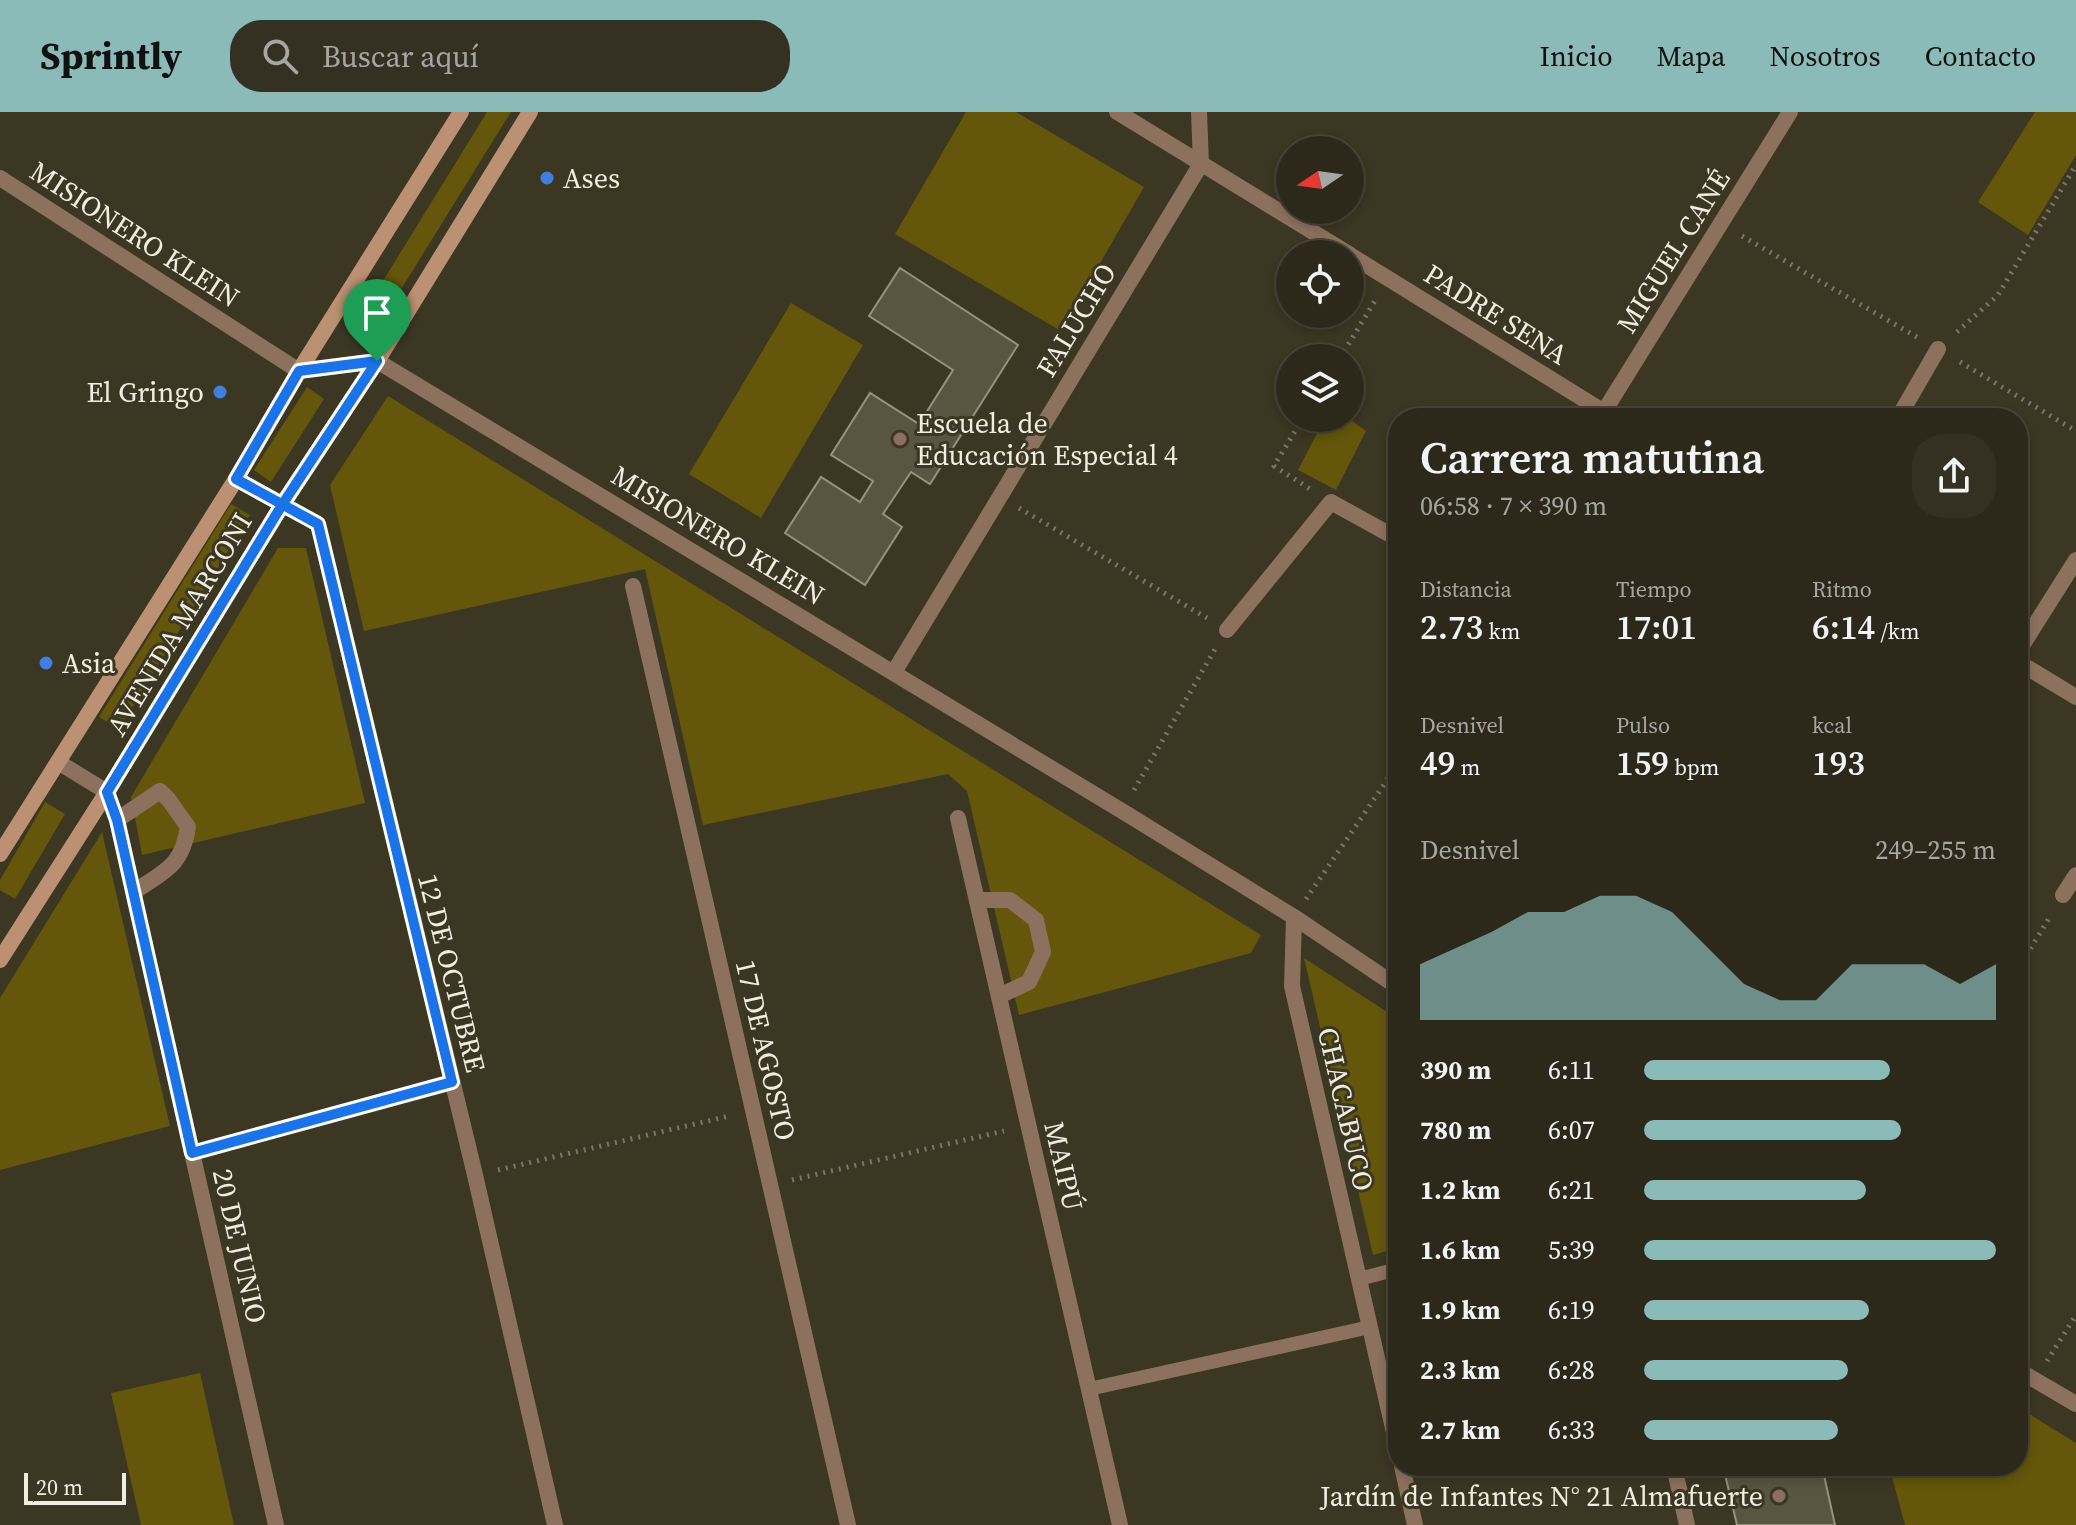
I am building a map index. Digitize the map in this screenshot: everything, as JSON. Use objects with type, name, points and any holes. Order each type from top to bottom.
[{"type":"main road","name":"AVENIDA MARCONI","points":[[0,854],[236,479],[299,371],[461,112]]},
{"type":"main road","name":"AVENIDA MARCONI","points":[[0,960],[530,112]]},
{"type":"street","name":"PADRE SENA","points":[[1117,112],[1326,240]]},
{"type":"street","points":[[1199,112],[1201,164]]},
{"type":"street","name":"MIGUEL CANÉ","points":[[1610,408],[1790,112]]},
{"type":"street","name":"FALUCHO","points":[[894,672],[1201,164]]},
{"type":"street","name":"MISIONERO KLEIN","points":[[0,178],[299,371]]},
{"type":"street","name":"PADRE SENA","points":[[1364,263],[1592,408]]},
{"type":"street","points":[[1904,408],[1938,349]]},
{"type":"street","name":"MISIONERO KLEIN","points":[[377,361],[1122,811],[1294,917],[1388,980]]},
{"type":"street","points":[[299,371],[377,361]]},
{"type":"street","name":"12 DE OCTUBRE","points":[[236,479],[318,524],[475,1175],[555,1525]]},
{"type":"street","points":[[1227,630],[1331,502],[1388,533]]},
{"type":"street","points":[[2028,636],[2076,560]]},
{"type":"street","name":"17 DE AGOSTO","points":[[633,586],[848,1525]]},
{"type":"street","points":[[2028,668],[2076,697]]},
{"type":"street","points":[[58,762],[107,792]]},
{"type":"street","points":[[117,820],[160,791],[188,827],[184,850],[170,867],[134,892]]},
{"type":"street","name":"20 DE JUNIO","points":[[107,792],[134,892],[276,1525]]},
{"type":"street","name":"MAIPÚ","points":[[958,818],[1120,1525]]},
{"type":"street","points":[[2063,895],[2076,875]]},
{"type":"street","points":[[977,900],[1010,900],[1036,920],[1041,941],[1043,952],[1029,982],[999,996]]},
{"type":"street","name":"CHACABUCO","points":[[1294,917],[1292,986],[1388,1406]]},
{"type":"street","points":[[2028,1376],[2076,1404]]},
{"type":"street","points":[[1404,1476],[1415,1525]]},
{"type":"street","points":[[1676,1476],[1687,1525]]},
{"type":"lane","points":[[1359,1279],[1388,1272]]},
{"type":"lane","points":[[1089,1389],[1370,1327]]},
{"type":"path","points":[[1938,349],[1998,295],[2076,165]]},
{"type":"path","points":[[1720,223],[2076,431]]},
{"type":"path","points":[[1349,344],[1389,278]]},
{"type":"path","points":[[1295,432],[1274,466],[1331,502]]},
{"type":"path","points":[[999,495],[1085,549],[1227,630],[1122,811]]},
{"type":"path","points":[[1294,917],[1388,779]]},
{"type":"path","points":[[2028,953],[2063,895]]},
{"type":"path","points":[[192,1153],[452,1082]]},
{"type":"path","points":[[475,1175],[754,1110]]},
{"type":"path","points":[[770,1185],[1028,1126]]},
{"type":"path","points":[[2035,1380],[2076,1315]]},
{"type":"shaded area","points":[[487,112],[511,112],[382,320],[365,310]]},
{"type":"shaded area","points":[[966,112],[1016,112],[1144,187],[1061,331],[895,234]]},
{"type":"shaded area","points":[[2035,112],[2076,112],[2076,155],[2028,235],[1978,202]]},
{"type":"shaded area","points":[[791,303],[863,345],[761,518],[689,474]]},
{"type":"shaded area","points":[[307,387],[324,399],[271,482],[254,470]]},
{"type":"shaded area","points":[[388,396],[1261,935],[1251,953],[1019,1015],[967,791],[948,774],[703,825],[645,569],[364,631],[330,485]]},
{"type":"shaded area","points":[[1366,431],[1336,490],[1298,470],[1318,432]]},
{"type":"shaded area","points":[[231,504],[250,515],[119,729],[99,717]]},
{"type":"shaded area","points":[[278,548],[306,548],[365,803],[142,855],[131,797]]},
{"type":"shaded area","points":[[45,802],[65,814],[15,899],[0,890],[0,880]]},
{"type":"shaded area","points":[[102,832],[170,1126],[0,1170],[0,998]]},
{"type":"shaded area","points":[[1304,958],[1388,1013],[1388,1251],[1373,1255]]},
{"type":"shaded area","points":[[200,1373],[234,1525],[141,1525],[111,1393]]},
{"type":"shaded area","points":[[2028,1413],[2076,1443],[2076,1525],[1905,1525],[1892,1476],[2028,1476]]},
{"type":"building","name":"Escuela de Educación Especial 4","points":[[900,268],[1018,345],[930,484],[911,472],[883,514],[902,527],[865,585],[785,533],[821,477],[860,502],[873,481],[831,455],[870,393],[919,424],[953,370],[869,316]]},
{"type":"building","name":"Jardín de Infantes N° 21 Almafuerte","points":[[1725,1476],[1824,1476],[1835,1525],[1737,1525]]},
{"type":"place","name":"Ases","points":[[547,178]]},
{"type":"place","name":"El Gringo","points":[[220,392]]},
{"type":"place","name":"Escuela de Educación Especial 4","points":[[900,439]]},
{"type":"place","name":"Asia","points":[[46,663]]},
{"type":"place","name":"Jardín de Infantes N° 21 Almafuerte","points":[[1779,1496]]},
{"type":"route","points":[[377,361],[282,505],[107,792],[117,820],[192,1153],[452,1082],[318,524],[282,505],[236,479],[299,371],[377,361]]}]
